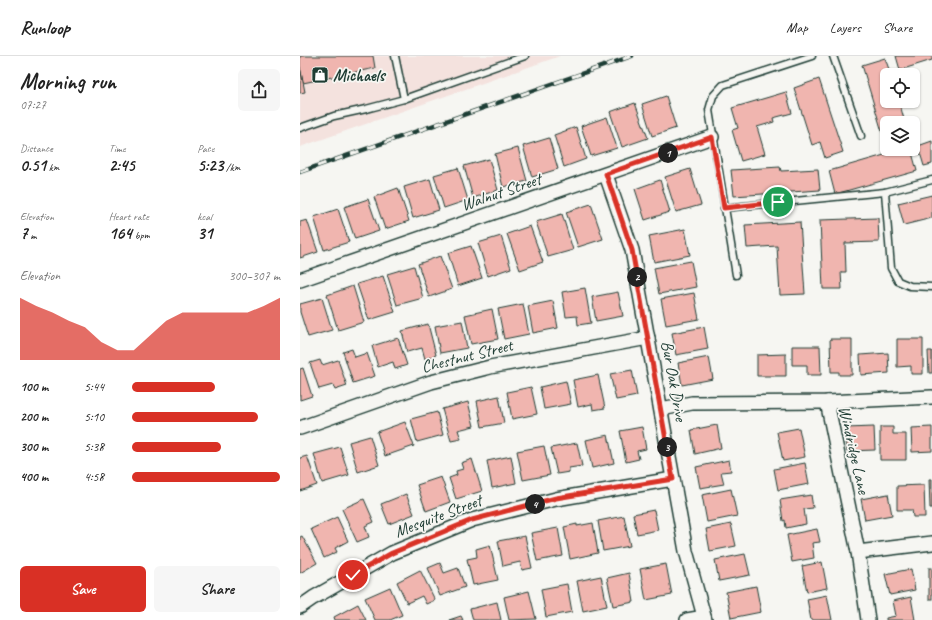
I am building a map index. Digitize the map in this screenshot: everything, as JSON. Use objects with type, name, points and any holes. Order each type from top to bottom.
[{"type":"street","name":"Walnut Street","points":[[300,280],[712,137]]},
{"type":"street","name":"Bur Oak Drive","points":[[606,174],[632,250],[686,551],[704,618]]},
{"type":"street","name":"Chestnut Street","points":[[300,428],[431,382],[490,367],[648,338]]},
{"type":"street","points":[[827,402],[932,397]]},
{"type":"street","name":"Windridge Lane","points":[[661,409],[692,403],[827,402],[858,552],[868,620]]},
{"type":"street","name":"Mesquite Street","points":[[300,607],[392,553],[472,520],[556,498],[673,479]]},
{"type":"street","points":[[858,552],[932,543]]},
{"type":"street","points":[[687,620],[704,618]]},
{"type":"lane","points":[[395,56],[404,99]]},
{"type":"lane","points":[[300,128],[334,116],[360,111],[404,99],[525,56]]},
{"type":"lane","points":[[736,275],[712,137],[709,110],[713,96],[724,85],[812,56]]},
{"type":"lane","points":[[833,56],[861,136]]},
{"type":"lane","points":[[724,208],[885,192],[932,180]]},
{"type":"lane","points":[[885,192],[891,268],[898,281],[904,284],[910,286],[932,287]]},
{"type":"shaded area","points":[[300,56],[560,56],[300,147]]},
{"type":"building","name":"Michaels","points":[[300,56],[373,56],[375,68],[303,83],[300,67]]},
{"type":"building","points":[[896,56],[932,56],[932,60],[906,68],[899,68]]},
{"type":"building","points":[[885,58],[889,68],[880,68],[880,108],[901,108],[903,116],[880,116],[880,125],[862,65]]},
{"type":"building","points":[[300,67],[305,92],[300,93]]},
{"type":"building","points":[[819,79],[843,152],[825,158],[820,142],[812,145],[794,88]]},
{"type":"building","points":[[786,92],[792,113],[773,118],[774,122],[757,127],[765,154],[741,161],[732,130],[738,128],[732,108]]},
{"type":"building","points":[[666,96],[676,128],[652,136],[642,104]]},
{"type":"building","points":[[635,103],[648,138],[622,147],[610,112]]},
{"type":"building","points":[[607,117],[617,148],[591,156],[581,126]]},
{"type":"building","points":[[576,127],[586,159],[564,167],[554,135]]},
{"type":"building","points":[[549,138],[558,169],[532,177],[523,146]]},
{"type":"building","points":[[932,141],[932,164],[924,166],[920,153],[920,145]]},
{"type":"building","points":[[518,148],[527,181],[503,187],[495,154]]},
{"type":"building","points":[[881,156],[913,156],[917,171],[835,194],[829,171]]},
{"type":"building","points":[[489,159],[498,190],[473,198],[464,166]]},
{"type":"building","points":[[780,167],[781,171],[818,169],[820,190],[734,196],[731,170]]},
{"type":"building","points":[[458,168],[468,200],[444,208],[434,175]]},
{"type":"building","points":[[690,169],[701,205],[676,212],[665,177]]},
{"type":"building","points":[[430,179],[439,210],[413,218],[404,187]]},
{"type":"building","points":[[660,180],[670,212],[645,220],[635,189]]},
{"type":"building","points":[[398,188],[409,221],[385,229],[374,197]]},
{"type":"building","points":[[932,195],[932,218],[904,225],[898,203]]},
{"type":"building","points":[[368,199],[379,231],[355,239],[344,207]]},
{"type":"building","points":[[591,204],[603,239],[578,247],[566,212]]},
{"type":"building","points":[[338,209],[349,242],[324,250],[314,217]]},
{"type":"building","points":[[562,214],[573,250],[548,257],[536,222]]},
{"type":"building","points":[[878,218],[879,242],[845,243],[846,272],[841,272],[842,289],[823,289],[820,220]]},
{"type":"building","points":[[307,220],[318,252],[300,258],[300,222]]},
{"type":"building","points":[[800,222],[805,294],[780,295],[777,246],[747,248],[745,225]]},
{"type":"building","points":[[530,226],[543,262],[520,270],[507,234]]},
{"type":"building","points":[[685,229],[690,255],[654,262],[649,236]]},
{"type":"building","points":[[501,236],[511,268],[488,276],[478,243]]},
{"type":"building","points":[[471,246],[482,278],[458,286],[448,253]]},
{"type":"building","points":[[440,256],[452,289],[429,297],[418,264]]},
{"type":"building","points":[[691,261],[696,287],[659,294],[654,268]]},
{"type":"building","points":[[414,266],[423,298],[397,305],[387,274]]},
{"type":"building","points":[[383,276],[395,312],[369,320],[357,284]]},
{"type":"building","points":[[353,286],[364,322],[338,330],[327,295]]},
{"type":"building","points":[[585,288],[591,323],[578,325],[577,316],[566,317],[562,292]]},
{"type":"building","points":[[618,292],[623,316],[596,321],[592,297]]},
{"type":"building","points":[[694,293],[699,319],[666,325],[661,299]]},
{"type":"building","points":[[322,298],[332,330],[308,337],[300,312],[300,304]]},
{"type":"building","points":[[553,301],[558,328],[533,333],[528,306]]},
{"type":"building","points":[[523,304],[529,334],[504,339],[498,309]]},
{"type":"building","points":[[492,309],[498,339],[471,344],[465,315]]},
{"type":"building","points":[[462,321],[467,348],[440,353],[435,326]]},
{"type":"building","points":[[428,324],[436,355],[425,359],[422,348],[407,352],[402,331]]},
{"type":"building","points":[[704,327],[708,349],[676,355],[672,333]]},
{"type":"building","points":[[398,338],[407,365],[395,369],[393,362],[378,367],[372,346]]},
{"type":"building","points":[[830,339],[852,339],[852,375],[839,375],[839,372],[831,372]]},
{"type":"building","points":[[897,339],[923,339],[923,374],[911,374],[911,366],[897,367]]},
{"type":"building","points":[[792,346],[820,346],[821,375],[807,375],[807,365],[792,365]]},
{"type":"building","points":[[352,349],[355,357],[367,353],[375,376],[353,383],[343,352]]},
{"type":"building","points":[[928,351],[932,351],[932,373],[929,373]]},
{"type":"building","points":[[888,353],[889,373],[861,375],[860,355]]},
{"type":"building","points":[[786,354],[786,376],[757,376],[757,355]]},
{"type":"building","points":[[709,357],[713,379],[682,385],[678,363]]},
{"type":"building","points":[[320,360],[322,365],[338,360],[347,386],[335,390],[333,385],[319,389],[310,363]]},
{"type":"building","points":[[303,368],[312,396],[300,400],[300,369]]},
{"type":"building","points":[[632,370],[637,396],[616,400],[610,374]]},
{"type":"building","points":[[598,375],[605,408],[593,410],[592,404],[578,407],[573,380]]},
{"type":"building","points":[[566,381],[571,404],[544,409],[540,387]]},
{"type":"building","points":[[531,387],[537,414],[512,419],[507,392]]},
{"type":"building","points":[[499,396],[504,423],[482,427],[477,401]]},
{"type":"building","points":[[468,402],[474,426],[458,430],[461,439],[451,441],[442,409]]},
{"type":"building","points":[[437,412],[443,435],[417,442],[411,419]]},
{"type":"building","points":[[405,422],[414,446],[385,456],[377,432]]},
{"type":"building","points":[[717,425],[721,448],[695,454],[691,430]]},
{"type":"building","points":[[642,427],[646,449],[637,451],[639,459],[626,462],[620,431]]},
{"type":"building","points":[[874,427],[875,450],[847,451],[846,428]]},
{"type":"building","points":[[880,427],[893,427],[893,434],[906,434],[906,460],[880,460]]},
{"type":"building","points":[[932,427],[932,451],[912,452],[911,428]]},
{"type":"building","points":[[799,428],[805,457],[783,461],[777,432]]},
{"type":"building","points":[[608,435],[614,463],[592,468],[586,440]]},
{"type":"building","points":[[370,436],[379,465],[358,472],[349,442]]},
{"type":"building","points":[[577,443],[582,466],[569,468],[569,472],[557,474],[551,448]]},
{"type":"building","points":[[544,446],[550,475],[523,480],[517,451]]},
{"type":"building","points":[[340,447],[349,475],[322,483],[314,454]]},
{"type":"building","points":[[307,456],[317,485],[300,491],[300,458]]},
{"type":"building","points":[[511,456],[516,483],[492,488],[487,461]]},
{"type":"building","points":[[472,459],[482,491],[456,499],[449,478],[457,475],[456,471],[463,469],[461,463]]},
{"type":"building","points":[[729,460],[731,471],[721,472],[724,484],[700,488],[696,467]]},
{"type":"building","points":[[805,463],[809,484],[778,490],[774,469]]},
{"type":"building","points":[[441,477],[450,502],[426,511],[417,485]]},
{"type":"building","points":[[929,479],[932,479],[932,508],[930,508]]},
{"type":"building","points":[[924,485],[925,517],[913,517],[912,510],[897,510],[897,486]]},
{"type":"building","points":[[731,489],[737,516],[707,522],[702,495]]},
{"type":"building","points":[[406,494],[414,514],[389,524],[381,504]]},
{"type":"building","points":[[888,494],[892,515],[865,520],[861,499]]},
{"type":"building","points":[[811,495],[813,508],[804,509],[806,524],[786,528],[785,520],[783,521],[780,500]]},
{"type":"building","points":[[364,499],[374,522],[365,526],[369,537],[357,542],[342,509]]},
{"type":"building","points":[[654,510],[658,530],[637,534],[633,514]]},
{"type":"building","points":[[624,516],[630,546],[603,551],[598,521]]},
{"type":"building","points":[[337,517],[348,541],[335,548],[337,552],[324,558],[311,529]]},
{"type":"building","points":[[593,523],[598,553],[570,559],[564,527]]},
{"type":"building","points":[[731,524],[736,546],[710,551],[706,529]]},
{"type":"building","points":[[558,528],[563,556],[537,561],[531,533]]},
{"type":"building","points":[[817,529],[820,542],[812,543],[814,558],[792,562],[787,535]]},
{"type":"building","points":[[302,536],[317,563],[300,573],[300,537]]},
{"type":"building","points":[[525,536],[532,568],[522,570],[520,562],[503,566],[498,541]]},
{"type":"building","points":[[490,545],[498,580],[473,585],[467,559],[477,557],[476,549]]},
{"type":"building","points":[[745,554],[750,575],[719,581],[715,560]]},
{"type":"building","points":[[822,562],[827,588],[807,592],[802,566]]},
{"type":"building","points":[[440,563],[444,573],[458,568],[465,587],[440,596],[428,568]]},
{"type":"building","points":[[666,564],[672,595],[646,600],[640,569]]},
{"type":"building","points":[[929,568],[932,568],[932,599],[929,599]]},
{"type":"building","points":[[911,569],[915,590],[890,595],[885,574]]},
{"type":"building","points":[[420,570],[435,600],[426,604],[422,596],[407,603],[397,582]]},
{"type":"building","points":[[629,573],[634,602],[613,606],[607,578]]},
{"type":"building","points":[[601,576],[607,606],[583,611],[577,581]]},
{"type":"building","points":[[567,584],[572,612],[546,617],[541,589]]},
{"type":"building","points":[[756,586],[761,612],[731,618],[726,592]]},
{"type":"building","points":[[390,587],[402,615],[390,620],[375,620],[365,598]]},
{"type":"building","points":[[529,591],[536,619],[509,620],[504,597]]},
{"type":"building","points":[[827,595],[832,620],[811,620],[807,599]]},
{"type":"building","points":[[911,597],[915,620],[886,620],[886,618],[896,616],[893,601]]},
{"type":"building","points":[[497,602],[501,620],[473,620],[470,609]]},
{"type":"building","points":[[358,604],[366,620],[335,620],[334,617]]},
{"type":"building","points":[[461,616],[463,620],[449,620]]},
{"type":"railway","points":[[300,172],[632,56]]},
{"type":"place","name":"Michaels","points":[[320,75]]},
{"type":"route","points":[[353,575],[392,553],[472,520],[556,498],[673,479],[632,250],[606,174],[712,137],[724,208],[778,202]]}]
